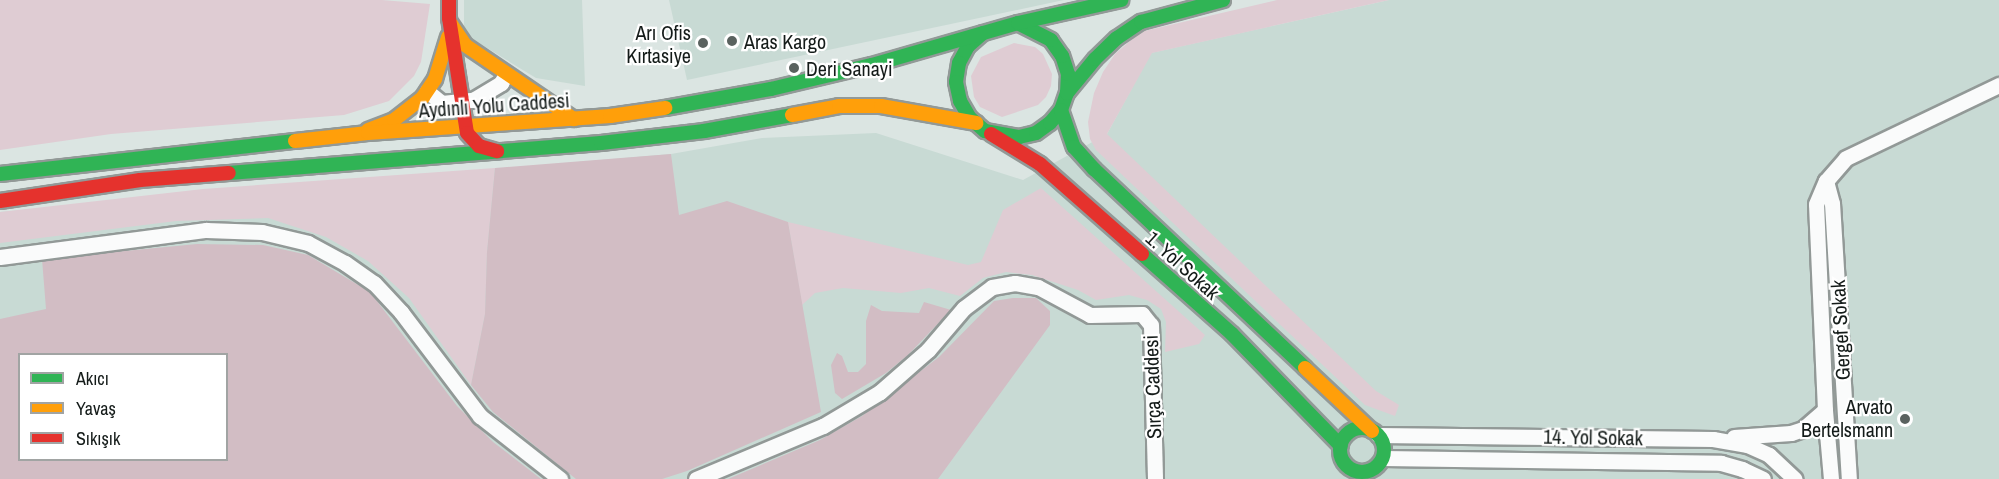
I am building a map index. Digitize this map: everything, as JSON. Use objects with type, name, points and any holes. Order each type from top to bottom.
[{"type":"main road","points":[[355,135],[394,120],[408,111],[427,91],[435,79],[445,53],[449,0]]},
{"type":"main road","points":[[981,127],[960,101],[956,82],[959,63],[968,46],[983,33],[1121,0]]},
{"type":"main road","points":[[1067,93],[1095,59],[1117,38],[1141,22],[1223,0]]},
{"type":"main road","points":[[449,18],[454,31],[465,45],[574,119]]},
{"type":"main road","points":[[449,18],[465,126],[478,146],[498,151]]},
{"type":"main road","points":[[0,201],[140,180],[601,143],[693,132],[839,106],[881,106],[981,127],[1002,136],[1019,137],[1036,133],[1050,123],[1061,110],[1067,93],[1068,74],[1062,56],[1051,40],[1018,23]]},
{"type":"main road","name":"Aydınlı Yolu Caddesi","points":[[0,174],[355,135],[574,119],[670,107],[771,89],[895,60],[983,33]]},
{"type":"main road","points":[[461,101],[462,86],[471,70],[487,66],[501,71]]},
{"type":"main road","name":"1. Yol Sokak","points":[[1061,110],[1074,147],[1375,433]]},
{"type":"main road","name":"1. Yol Sokak","points":[[981,127],[1040,164],[1232,334],[1341,446],[1342,459],[1350,474],[1377,468]]},
{"type":"main road","points":[[1232,334],[1251,316]]},
{"type":"main road","points":[[1341,446],[1353,430],[1375,433],[1384,446],[1377,468]]},
{"type":"street","points":[[442,103],[473,100],[501,83],[501,71]]},
{"type":"street","name":"Gergef Sokak","points":[[1831,479],[1825,410],[1816,204],[1826,181],[1846,158],[1999,86]]},
{"type":"street","points":[[427,91],[442,103],[448,154]]},
{"type":"street","name":"Gergef Sokak","points":[[1826,181],[1832,203],[1849,479]]},
{"type":"street","points":[[0,257],[206,230],[262,232],[308,243],[345,263],[374,283],[401,312],[480,416],[560,479]]},
{"type":"street","name":"Sırça Caddesi","points":[[696,479],[823,426],[880,392],[928,350],[964,308],[992,288],[1015,283],[1038,287],[1090,315],[1142,314],[1151,325],[1155,479]]},
{"type":"street","points":[[1713,439],[1791,432],[1812,423],[1825,410]]},
{"type":"street","name":"14. Yol Sokak","points":[[1375,433],[1713,439],[1747,445],[1769,455],[1795,479]]},
{"type":"street","name":"14. Yol Sokak","points":[[1377,468],[1721,464],[1742,469],[1763,479]]},
{"type":"shaded area","points":[[0,0],[382,0],[430,4],[421,62],[414,76],[389,101],[344,115],[111,134],[0,150]]},
{"type":"shaded area","points":[[464,0],[582,0],[585,86],[536,78],[464,34]]},
{"type":"shaded area","points":[[669,0],[1064,0],[687,80]]},
{"type":"shaded area","points":[[1277,0],[1389,0],[1152,53],[1107,134],[1376,391],[1399,405],[1395,416],[1365,405],[1096,150],[1090,139],[1088,122],[1094,93],[1103,72],[1115,54],[1140,32]]},
{"type":"shaded area","points":[[1389,0],[1999,0],[1999,479],[0,479],[0,212],[671,154],[762,138],[876,133],[1023,180],[1107,134],[1151,53]]},
{"type":"shaded area","points":[[1014,43],[1035,47],[1043,54],[1052,74],[1051,86],[1046,97],[1038,105],[1002,117],[980,107],[974,97],[971,76],[981,57]]},
{"type":"shaded area","points":[[671,154],[679,215],[727,201],[788,222],[821,412],[687,471],[662,479],[576,479],[493,412],[471,385],[485,314],[487,252],[495,168]]},
{"type":"shaded area","points":[[495,168],[487,252],[485,314],[471,385],[409,298],[368,261],[326,237],[268,218],[176,221],[0,243],[0,212],[203,189]]},
{"type":"shaded area","points":[[1041,188],[1205,335],[1199,344],[1165,352],[1166,322],[1161,309],[1147,300],[1129,295],[1096,300],[1078,290],[1032,275],[1006,272],[983,278],[960,296],[929,288],[901,293],[843,288],[815,293],[802,305],[788,222],[968,265],[981,262],[1003,210]]},
{"type":"shaded area","points":[[197,244],[263,245],[308,255],[370,292],[457,406],[493,442],[541,479],[0,479],[0,319],[46,309],[42,259]]},
{"type":"shaded area","points":[[1036,298],[1050,311],[1050,325],[938,479],[728,479],[820,440],[862,416],[939,357],[994,301]]},
{"type":"shaded area","points":[[924,302],[951,310],[908,355],[886,373],[842,399],[835,393],[831,365],[837,353],[842,356],[848,372],[858,372],[866,364],[866,321],[871,305],[882,311],[919,313]]},
{"type":"traffic: fast","points":[[665,108],[771,89],[872,65],[1018,23],[1121,0]]},
{"type":"traffic: fast","points":[[1067,93],[1095,59],[1117,38],[1141,22],[1223,0]]},
{"type":"traffic: fast","points":[[983,33],[968,46],[959,63],[956,82],[960,101],[970,118],[985,131],[1019,137],[1036,133],[1050,123],[1061,110],[1067,93],[1068,74],[1062,56],[1051,40],[1018,23]]},
{"type":"traffic: fast","points":[[1061,110],[1074,147],[1094,169],[1305,368]]},
{"type":"traffic: fast","points":[[229,173],[601,143],[704,131],[792,115]]},
{"type":"traffic: fast","points":[[0,174],[295,141]]},
{"type":"traffic: fast","points":[[1142,254],[1232,334],[1341,446]]},
{"type":"traffic: fast","points":[[1362,428],[1377,435],[1384,450],[1377,465],[1362,472],[1347,465],[1340,450],[1347,435],[1362,428]]},
{"type":"traffic: slow","points":[[451,24],[465,45],[574,119]]},
{"type":"traffic: slow","points":[[368,130],[394,120],[423,97],[435,79],[448,37]]},
{"type":"traffic: slow","points":[[792,115],[839,106],[881,106],[976,123]]},
{"type":"traffic: slow","points":[[295,141],[368,133],[610,116],[665,108]]},
{"type":"traffic: slow","points":[[1305,368],[1372,431]]},
{"type":"traffic: jam","points":[[449,0],[449,18],[467,133],[479,146],[497,151]]},
{"type":"traffic: jam","points":[[991,134],[1040,164],[1142,254]]},
{"type":"traffic: jam","points":[[0,201],[140,180],[229,173]]},
{"type":"place","name":"Aras Kargo","points":[[732,41]]},
{"type":"place","name":"Arı Ofis Kırtasiye","points":[[703,43]]},
{"type":"place","name":"Deri Sanayi","points":[[794,68]]},
{"type":"place","name":"Arvato Bertelsmann","points":[[1905,419]]}]
